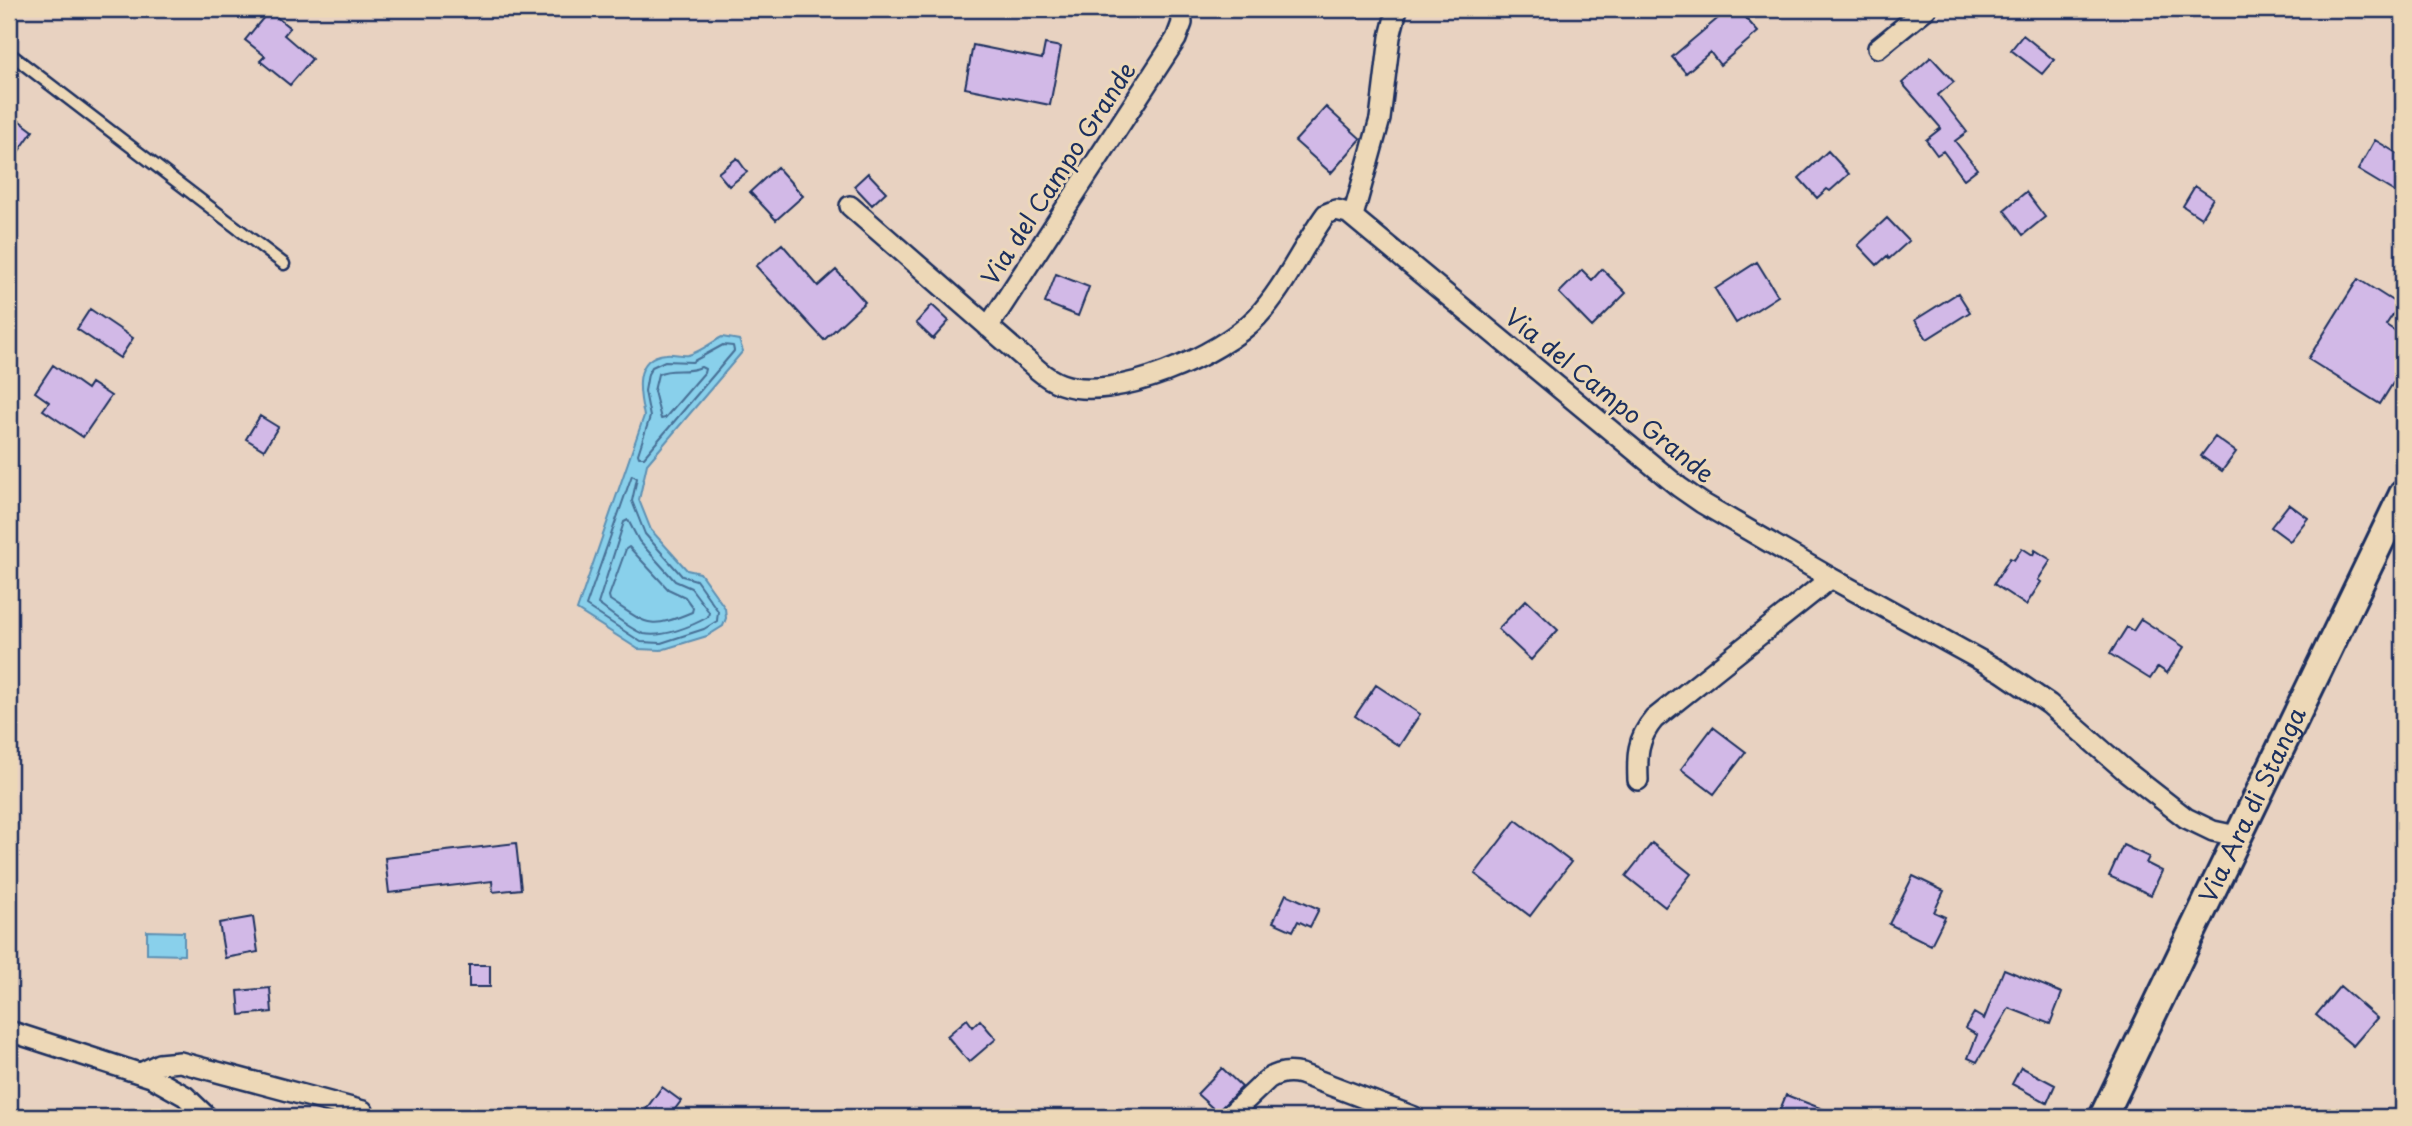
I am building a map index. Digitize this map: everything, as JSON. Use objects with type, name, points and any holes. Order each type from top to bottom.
[{"type":"street","name":"Via del Campo Grande","points":[[988,327],[1176,39],[1182,23],[1181,9]]},
{"type":"street","points":[[1353,216],[1380,119],[1396,9]]},
{"type":"street","points":[[1878,48],[1926,9]]},
{"type":"street","name":"Via del Campo Grande","points":[[850,206],[1038,370],[1062,385],[1077,387],[1136,381],[1160,374],[1214,350],[1237,335],[1266,306],[1326,214],[1342,210],[1353,216],[1671,482],[1702,503],[1976,657],[2029,690],[2186,818],[2213,831],[2237,836]]},
{"type":"street","name":"Via Ara di Stanga","points":[[2103,1117],[2403,494]]},
{"type":"street","points":[[1638,780],[1639,742],[1654,719],[1832,578]]},
{"type":"street","points":[[9,1031],[141,1073],[176,1090],[207,1117]]},
{"type":"street","points":[[141,1073],[159,1064],[180,1062],[363,1111]]},
{"type":"street","points":[[1228,1117],[1268,1079],[1288,1072],[1301,1074],[1415,1117]]},
{"type":"lane","points":[[9,53],[284,264]]},
{"type":"water","points":[[722,337],[739,340],[743,351],[647,464],[639,500],[651,530],[687,570],[700,573],[725,608],[726,618],[723,626],[707,636],[661,650],[638,649],[577,610],[644,416],[640,387],[643,369],[655,357],[692,354]]},
{"type":"water","points":[[147,931],[184,932],[184,955],[147,954]]},
{"type":"building","points":[[1729,9],[1738,9],[1758,32],[1720,65],[1710,52],[1686,73],[1672,57]]},
{"type":"building","points":[[269,11],[290,28],[284,35],[312,59],[290,85],[260,61],[265,56],[245,40]]},
{"type":"building","points":[[2023,35],[2054,60],[2042,74],[2011,50]]},
{"type":"building","points":[[1045,44],[1061,47],[1050,105],[965,88],[973,45],[1042,59]]},
{"type":"building","points":[[1931,57],[1954,82],[1938,95],[1967,132],[1955,141],[1977,169],[1964,179],[1943,151],[1937,155],[1926,140],[1941,128],[1902,83]]},
{"type":"building","points":[[1326,107],[1361,139],[1331,173],[1295,141]]},
{"type":"building","points":[[9,113],[33,131],[9,165]]},
{"type":"building","points":[[2375,140],[2403,157],[2403,197],[2358,170]]},
{"type":"building","points":[[1828,151],[1849,174],[1830,191],[1827,189],[1817,198],[1799,178]]},
{"type":"building","points":[[737,158],[747,172],[729,186],[718,173]]},
{"type":"building","points":[[777,167],[803,196],[776,220],[750,192]]},
{"type":"building","points":[[868,173],[886,192],[872,205],[854,186]]},
{"type":"building","points":[[2195,186],[2213,198],[2201,218],[2183,206]]},
{"type":"building","points":[[2026,192],[2045,217],[2023,235],[2004,210]]},
{"type":"building","points":[[1887,218],[1909,241],[1889,259],[1887,256],[1877,265],[1858,245]]},
{"type":"building","points":[[782,244],[818,286],[836,270],[865,302],[824,340],[756,266]]},
{"type":"building","points":[[1757,262],[1778,296],[1736,323],[1715,289]]},
{"type":"building","points":[[1602,269],[1626,293],[1592,327],[1559,293],[1582,270],[1592,280]]},
{"type":"building","points":[[1056,274],[1089,287],[1078,316],[1045,303]]},
{"type":"building","points":[[2358,279],[2399,305],[2386,325],[2403,336],[2403,367],[2380,404],[2308,359]]},
{"type":"building","points":[[1958,293],[1970,312],[1927,339],[1915,320]]},
{"type":"building","points":[[932,305],[949,321],[933,339],[916,323]]},
{"type":"building","points":[[90,309],[133,338],[120,358],[77,329]]},
{"type":"building","points":[[53,365],[87,389],[91,383],[111,396],[83,437],[43,410],[49,402],[35,392]]},
{"type":"building","points":[[260,416],[278,427],[264,450],[246,439]]},
{"type":"building","points":[[2215,437],[2236,452],[2222,471],[2201,456]]},
{"type":"building","points":[[2289,504],[2308,518],[2290,541],[2271,527]]},
{"type":"building","points":[[2022,548],[2033,555],[2035,550],[2051,560],[2026,605],[1994,584],[2010,558],[2014,560]]},
{"type":"building","points":[[1526,600],[1558,630],[1531,660],[1498,629]]},
{"type":"building","points":[[2141,619],[2184,647],[2167,673],[2158,667],[2150,679],[2110,654],[2127,627],[2133,631]]},
{"type":"building","points":[[1376,685],[1420,714],[1399,746],[1355,716]]},
{"type":"building","points":[[1713,727],[1746,752],[1714,794],[1681,769]]},
{"type":"building","points":[[1516,820],[1571,862],[1530,916],[1475,874]]},
{"type":"building","points":[[516,843],[521,889],[493,892],[492,881],[389,893],[385,858]]},
{"type":"building","points":[[1652,843],[1691,874],[1665,907],[1626,876]]},
{"type":"building","points":[[2123,845],[2149,857],[2146,863],[2162,871],[2151,895],[2109,876]]},
{"type":"building","points":[[1913,876],[1944,891],[1934,912],[1945,917],[1931,945],[1889,924]]},
{"type":"building","points":[[1286,894],[1319,909],[1310,927],[1298,921],[1293,931],[1273,922]]},
{"type":"building","points":[[253,917],[258,952],[225,958],[219,923]]},
{"type":"building","points":[[469,965],[490,965],[490,987],[469,987]]},
{"type":"building","points":[[2004,969],[2062,993],[2050,1024],[2009,1008],[1977,1062],[1968,1058],[1977,1035],[1965,1028],[1974,1013],[1984,1019]]},
{"type":"building","points":[[2340,986],[2377,1018],[2353,1046],[2316,1015]]},
{"type":"building","points":[[270,988],[272,1012],[240,1015],[238,991]]},
{"type":"building","points":[[967,1019],[973,1027],[980,1020],[996,1039],[969,1062],[947,1036]]},
{"type":"building","points":[[2021,1067],[2055,1085],[2047,1103],[2012,1084]]},
{"type":"building","points":[[1222,1068],[1242,1087],[1217,1112],[1197,1094]]},
{"type":"building","points":[[662,1087],[681,1101],[669,1117],[657,1117],[646,1109]]},
{"type":"building","points":[[1786,1095],[1841,1116],[1841,1117],[1777,1117]]}]
